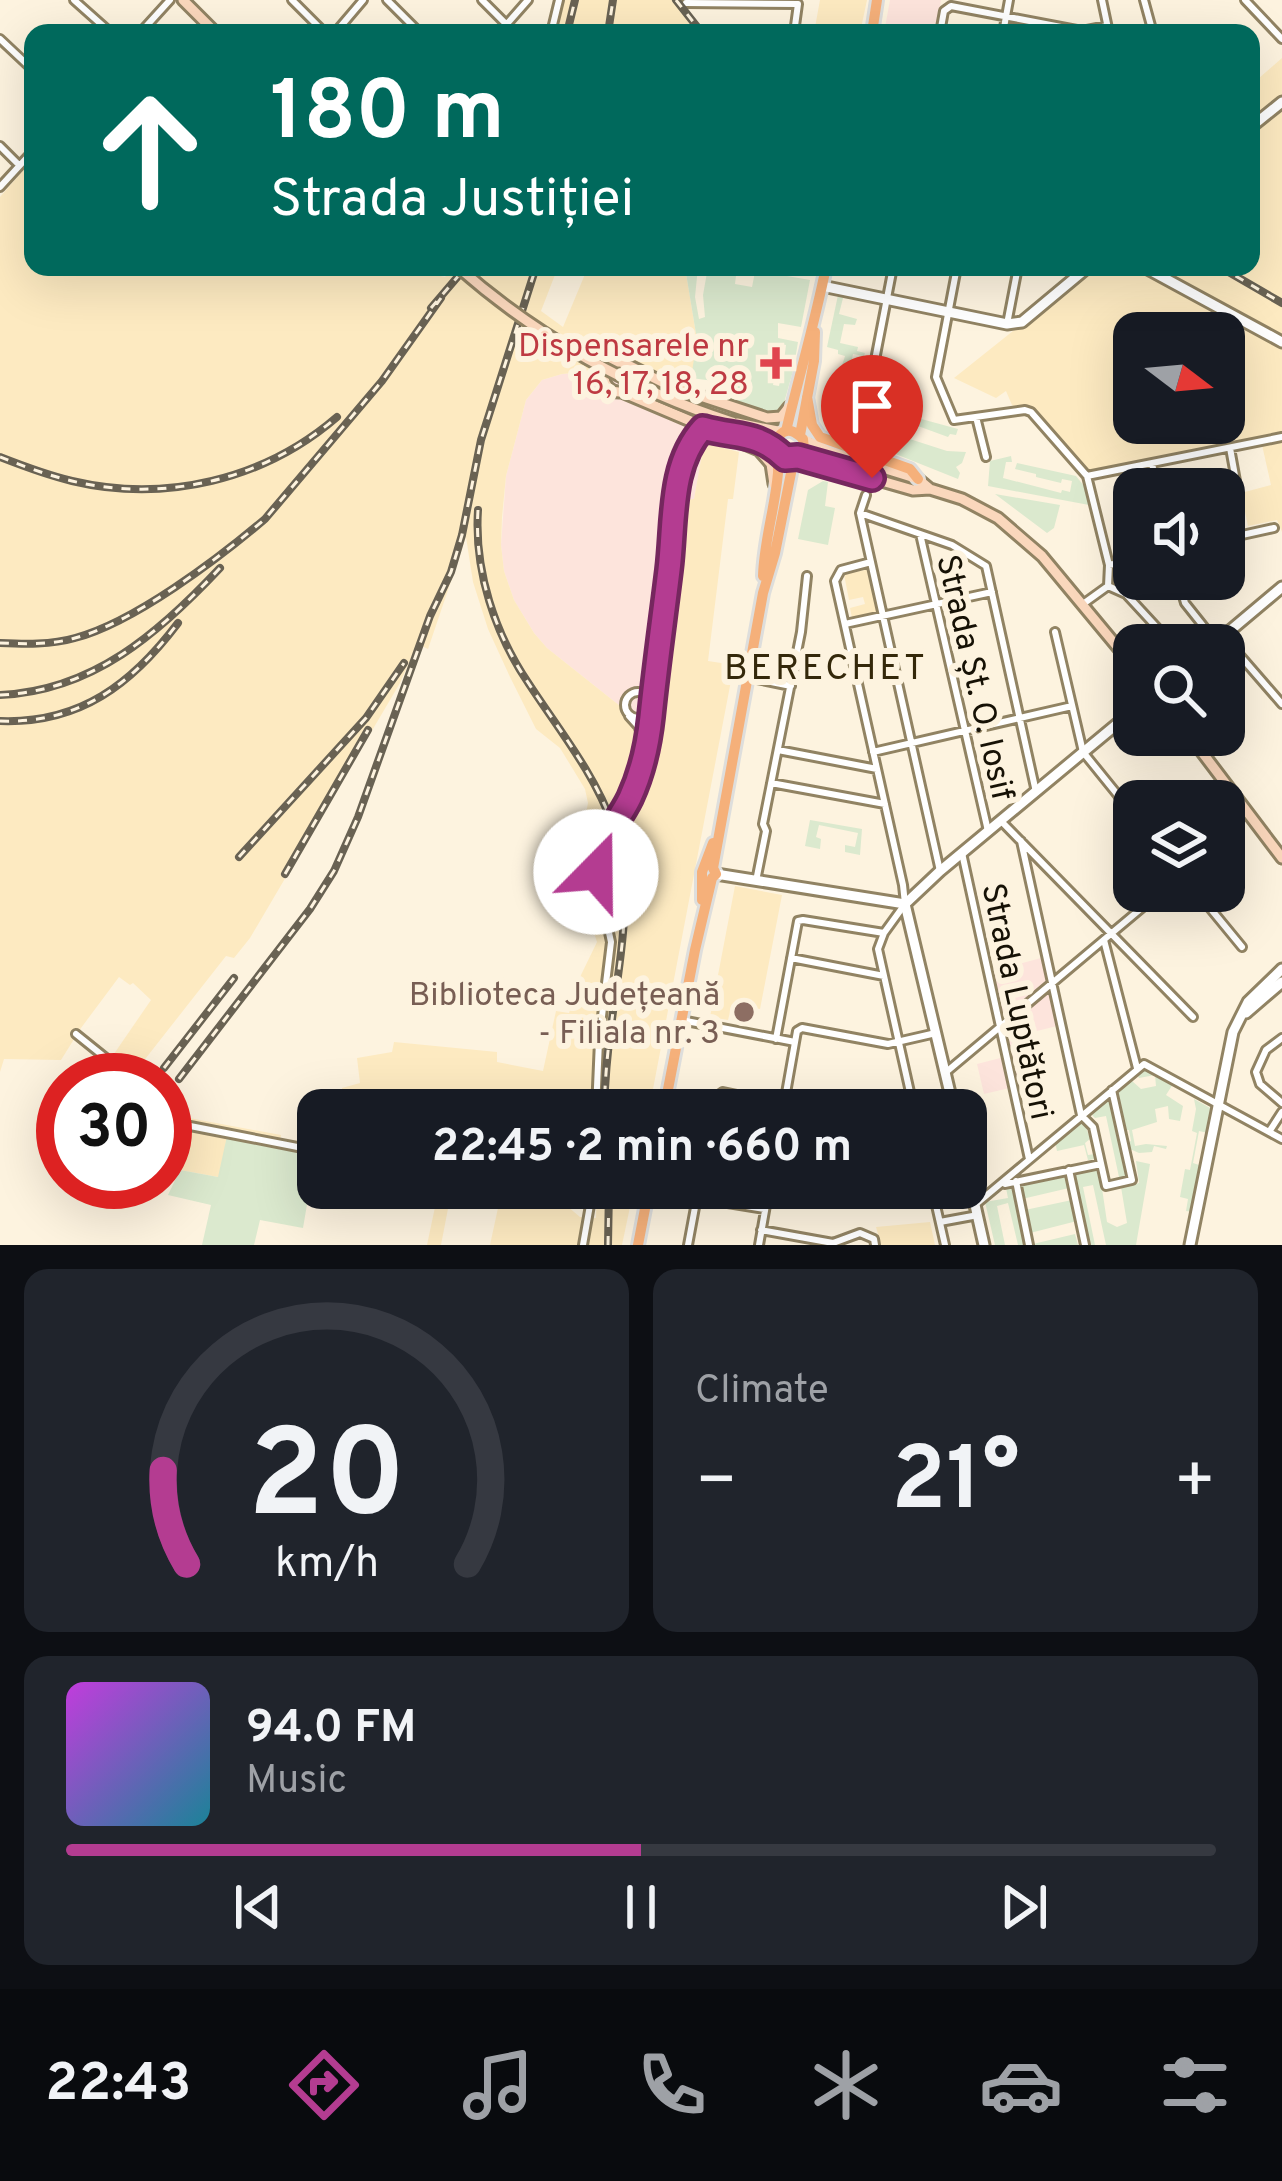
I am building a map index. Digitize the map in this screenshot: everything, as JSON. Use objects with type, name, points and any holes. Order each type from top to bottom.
[{"type":"main road","points":[[182,0],[207,24]]},
{"type":"main road","points":[[469,276],[566,346],[668,400],[732,422],[802,437],[828,451],[918,479]]},
{"type":"main road","points":[[668,1089],[763,593],[796,457],[804,449],[802,359],[824,276]]},
{"type":"main road","points":[[775,501],[766,456],[614,391],[606,386],[605,370],[618,362],[670,386],[778,418],[801,396]]},
{"type":"main road","points":[[622,392],[633,383],[630,366]]},
{"type":"main road","points":[[763,593],[777,440],[801,396]]},
{"type":"main road","points":[[801,396],[820,437],[910,469],[931,489],[981,507],[1014,530],[1042,556],[1113,641]]},
{"type":"main road","points":[[749,412],[769,428]]},
{"type":"main road","points":[[732,422],[785,458],[796,457],[913,490],[931,489]]},
{"type":"main road","points":[[718,432],[753,436]]},
{"type":"main road","points":[[1205,756],[1282,856]]},
{"type":"main road","points":[[695,950],[726,787]]},
{"type":"main road","points":[[702,903],[701,872],[714,839]]},
{"type":"main road","points":[[638,1245],[645,1209]]},
{"type":"street","points":[[74,0],[101,24]]},
{"type":"street","points":[[148,24],[170,0]]},
{"type":"street","points":[[292,0],[316,24]]},
{"type":"street","points":[[343,24],[364,0]]},
{"type":"street","points":[[387,0],[411,24]]},
{"type":"street","points":[[482,0],[505,24]]},
{"type":"street","points":[[507,24],[528,0]]},
{"type":"street","points":[[1005,24],[1010,0]]},
{"type":"street","points":[[1245,0],[1282,39]]},
{"type":"street","points":[[1254,10],[1266,0]]},
{"type":"street","points":[[686,3],[799,2]]},
{"type":"street","points":[[942,24],[944,10],[951,6],[1036,24]]},
{"type":"street","points":[[0,39],[24,62]]},
{"type":"street","points":[[0,146],[20,165]]},
{"type":"street","points":[[0,187],[24,161]]},
{"type":"street","points":[[871,397],[891,276]]},
{"type":"street","points":[[955,276],[936,377],[954,420],[1031,412],[1087,476],[1109,565],[1108,586]]},
{"type":"street","points":[[1006,324],[1016,276]]},
{"type":"street","points":[[822,286],[1006,324],[1022,322],[1077,276]]},
{"type":"street","points":[[1161,276],[1282,341]]},
{"type":"street","points":[[976,417],[986,458]]},
{"type":"street","points":[[597,1089],[611,942],[596,860],[641,770],[675,500],[688,451],[703,428]]},
{"type":"street","points":[[1087,476],[1282,437]]},
{"type":"street","points":[[1230,448],[1234,468]]},
{"type":"street","points":[[1152,464],[1153,468]]},
{"type":"street","points":[[866,495],[860,513],[940,871]]},
{"type":"street","points":[[860,513],[952,545],[986,566],[1036,792]]},
{"type":"street","points":[[1245,534],[1274,528]]},
{"type":"street","name":"Strada Șt. O. Iosif","points":[[920,534],[988,831]]},
{"type":"street","points":[[872,562],[841,570],[835,581],[949,1089]]},
{"type":"street","points":[[1109,565],[1113,564]]},
{"type":"street","points":[[756,881],[807,576]]},
{"type":"street","points":[[1083,604],[1108,586]]},
{"type":"street","points":[[1108,586],[1126,594],[1154,624]]},
{"type":"street","points":[[1237,624],[1282,587]]},
{"type":"street","points":[[844,625],[992,592]]},
{"type":"street","points":[[1184,600],[1203,624]]},
{"type":"street","points":[[1055,632],[1083,752],[1113,788]]},
{"type":"street","points":[[1245,668],[1282,704]]},
{"type":"street","points":[[747,677],[790,686]]},
{"type":"street","points":[[646,746],[624,703],[628,695],[645,693],[651,705]]},
{"type":"street","points":[[626,713],[640,716],[651,705]]},
{"type":"street","points":[[873,752],[1072,706]]},
{"type":"street","points":[[909,1089],[878,949],[884,933],[905,904],[940,871],[1113,727]]},
{"type":"street","points":[[778,750],[877,769]]},
{"type":"street","points":[[771,783],[885,804]]},
{"type":"street","points":[[1001,821],[1108,937],[1193,1017]]},
{"type":"street","points":[[1021,841],[1082,1115],[1093,1127],[1106,1186],[1132,1180],[1112,1090]]},
{"type":"street","name":"Strada Luptători","points":[[962,853],[1029,1160]]},
{"type":"street","points":[[711,873],[905,904]]},
{"type":"street","points":[[945,1072],[1137,912]]},
{"type":"street","points":[[1213,912],[1242,947]]},
{"type":"street","points":[[776,1039],[796,925],[803,920],[884,933]]},
{"type":"street","points":[[1108,937],[1140,1066]]},
{"type":"street","points":[[791,958],[884,976]]},
{"type":"street","points":[[1190,1245],[1233,1032],[1248,1002],[1282,969]]},
{"type":"street","points":[[1233,1032],[1250,1008],[1282,982]]},
{"type":"street","points":[[681,1020],[795,1042]]},
{"type":"street","points":[[787,1089],[797,1031],[802,1028],[888,1043],[936,1033]]},
{"type":"street","points":[[76,1034],[100,1053]]},
{"type":"street","points":[[1282,1038],[1266,1050],[1256,1072],[1261,1084],[1282,1102]]},
{"type":"street","points":[[940,1222],[976,1210],[1140,1066]]},
{"type":"street","points":[[1140,1066],[1282,1139]]},
{"type":"street","points":[[1269,1132],[1282,1112]]},
{"type":"street","points":[[192,1126],[297,1147]]},
{"type":"street","points":[[1000,1185],[1101,1164]]},
{"type":"street","points":[[1069,1170],[1085,1245]]},
{"type":"street","points":[[1016,1181],[1029,1245]]},
{"type":"street","points":[[688,1245],[696,1202],[704,1199],[765,1210],[759,1245]]},
{"type":"street","points":[[583,1245],[590,1209]]},
{"type":"street","points":[[937,1209],[945,1245]]},
{"type":"street","points":[[976,1210],[984,1245]]},
{"type":"street","points":[[761,1230],[833,1244],[860,1233],[874,1239],[875,1245]]},
{"type":"shaded area","points":[[564,0],[681,0],[698,24],[557,24]]},
{"type":"shaded area","points":[[820,0],[867,0],[862,24],[816,24]]},
{"type":"shaded area","points":[[890,0],[941,0],[937,24],[886,24]]},
{"type":"shaded area","points":[[1282,58],[1282,532],[1277,520],[1248,526],[1245,512],[1245,492],[1271,485],[1260,436],[1245,439],[1245,312],[1113,312],[1113,444],[1224,444],[1085,475],[1027,413],[1012,405],[1006,391],[996,398],[954,378],[1082,276],[1260,276],[1260,77]]},
{"type":"shaded area","points":[[24,169],[24,276],[555,276],[541,311],[563,327],[584,276],[686,276],[697,340],[685,405],[598,364],[593,371],[542,380],[526,400],[506,476],[502,517],[504,571],[514,600],[534,633],[620,706],[623,714],[639,720],[656,713],[685,500],[694,499],[704,443],[739,452],[733,499],[728,499],[708,661],[734,665],[653,1089],[342,1089],[360,1083],[357,1058],[392,1052],[394,1042],[497,1052],[497,1062],[543,1071],[556,1011],[569,1013],[597,942],[581,893],[577,859],[588,803],[585,789],[560,748],[536,729],[510,677],[473,582],[466,537],[428,649],[417,644],[400,683],[234,958],[226,956],[150,1053],[115,1053],[151,1000],[119,977],[65,1053],[36,1053],[36,1060],[4,1059],[0,1072],[0,197]]},
{"type":"shaded area","points":[[597,363],[685,405],[681,420],[704,443],[694,500],[680,532],[656,713],[639,720],[623,714],[620,706],[547,648],[514,600],[504,571],[506,476],[526,400],[542,380],[593,371]]},
{"type":"shaded area","points":[[870,569],[878,612],[852,618],[850,608],[865,604],[863,597],[849,600],[844,574]]},
{"type":"shaded area","points":[[735,886],[782,895],[760,1009],[732,1004],[728,1020],[710,1017]]},
{"type":"shaded area","points":[[1041,958],[1057,1026],[1033,1032],[1044,1080],[987,1093],[977,1064],[1012,1055],[992,971]]},
{"type":"shaded area","points":[[192,1119],[281,1135],[279,1146],[218,1177],[192,1172]]},
{"type":"shaded area","points":[[435,1209],[448,1209],[441,1245],[427,1245]]},
{"type":"shaded area","points":[[498,1209],[571,1209],[580,1217],[596,1218],[596,1209],[630,1209],[622,1245],[490,1245]]},
{"type":"shaded area","points":[[930,1222],[935,1245],[881,1245],[876,1227]]},
{"type":"green space","points":[[686,276],[697,276],[699,319],[705,317],[706,276],[736,276],[735,284],[752,287],[754,276],[810,280],[801,327],[778,323],[778,338],[798,342],[794,366],[784,361],[786,345],[781,344],[777,360],[766,359],[765,365],[776,368],[773,385],[779,386],[782,371],[793,371],[782,410],[772,414],[728,402],[729,383],[691,378],[697,340]]},
{"type":"green space","points":[[838,295],[863,300],[843,298],[839,314],[857,319],[855,325],[844,324],[840,343],[865,353],[853,354],[849,374],[866,378],[865,384],[838,378],[845,356],[827,347]]},
{"type":"green space","points":[[920,405],[923,411],[914,417],[958,429],[956,435],[948,437],[896,418],[905,406],[908,410]]},
{"type":"green space","points":[[888,432],[947,451],[966,452],[956,467],[958,479],[883,449]]},
{"type":"green space","points":[[1011,456],[1003,478],[1061,493],[1070,492],[1072,481],[1036,477],[1015,469],[1017,463],[1076,476],[1089,505],[988,486],[990,461]]},
{"type":"green space","points":[[828,482],[825,506],[835,508],[828,545],[798,539],[808,490]]},
{"type":"green space","points":[[995,494],[1060,505],[1054,528],[1047,533]]},
{"type":"green space","points":[[810,820],[862,829],[860,855],[845,852],[845,845],[855,847],[858,833],[819,825],[820,849],[805,846]]},
{"type":"green space","points":[[1148,1067],[1173,1084],[1166,1095],[1183,1106],[1180,1121],[1169,1119],[1168,1106],[1155,1109],[1157,1122],[1132,1130],[1135,1146],[1167,1146],[1139,1153],[1127,1143],[1131,1141],[1129,1130],[1125,1130],[1115,1093],[1131,1080],[1141,1089],[1156,1086],[1155,1075],[1139,1078],[1136,1072]]},
{"type":"green space","points":[[1194,1099],[1212,1109],[1208,1133],[1199,1131],[1193,1163],[1202,1166],[1192,1212],[1186,1211],[1188,1199],[1180,1197],[1197,1133],[1192,1131]]},
{"type":"green space","points":[[1108,1100],[1129,1179],[1109,1184],[1119,1177],[1106,1116],[1092,1115]]},
{"type":"green space","points":[[1084,1121],[1090,1139],[1085,1143],[1088,1155],[1095,1154],[1095,1159],[1088,1160],[1084,1145],[1057,1151],[1055,1141]]},
{"type":"green space","points":[[227,1136],[297,1151],[297,1209],[306,1209],[303,1228],[260,1220],[254,1245],[202,1245],[211,1205],[192,1201],[192,1172],[218,1177]]},
{"type":"green space","points":[[1136,1161],[1150,1164],[1136,1245],[1106,1245],[1093,1185],[1083,1187],[1095,1245],[1090,1245],[1074,1174],[1099,1168],[1107,1222],[1117,1227],[1127,1223],[1121,1187],[1139,1183]]},
{"type":"green space","points":[[1066,1176],[1069,1188],[1022,1199],[1025,1210],[1072,1200],[1077,1221],[1030,1233],[1033,1244],[1075,1234],[1078,1245],[1018,1245],[1008,1203],[997,1206],[1005,1245],[995,1245],[987,1202],[1008,1198],[1006,1188]]},
{"type":"railway","points":[[569,24],[575,0]]},
{"type":"railway","points":[[609,24],[613,0]]},
{"type":"railway","points":[[676,0],[695,24]]},
{"type":"railway","points":[[431,308],[458,276]]},
{"type":"railway","points":[[192,1062],[310,909],[334,871],[358,817],[430,616],[451,572],[481,440],[533,276]]},
{"type":"railway","points":[[1236,276],[1282,303]]},
{"type":"railway","points":[[0,643],[57,642],[98,630],[174,588],[224,552],[265,519],[382,381],[441,298]]},
{"type":"railway","points":[[0,457],[63,479],[107,487],[177,487],[246,471],[278,457],[337,417]]},
{"type":"railway","points":[[478,510],[483,579],[497,623],[517,665],[596,788],[620,851],[624,926],[605,1089]]},
{"type":"railway","points":[[0,695],[65,683],[122,654],[173,615],[220,568]]},
{"type":"railway","points":[[0,721],[55,716],[102,696],[142,664],[178,623]]},
{"type":"railway","points":[[239,857],[366,718],[404,663]]},
{"type":"railway","points":[[285,874],[368,730]]},
{"type":"railway","points":[[176,1053],[234,978]]},
{"type":"railway","points":[[608,1245],[609,1209]]},
{"type":"place","name":"Dispensarele nr 16, 17, 18, 28","points":[[776,363]]},
{"type":"place","name":"Biblioteca Județeană - Filiala nr. 3","points":[[744,1012]]},
{"type":"district","name":"BERECHET","points":[[826,666]]},
{"type":"route","points":[[596,872],[599,848],[628,801],[644,760],[675,500],[681,470],[699,432],[703,428],[753,436],[777,448],[785,458],[825,463],[872,478]]}]
